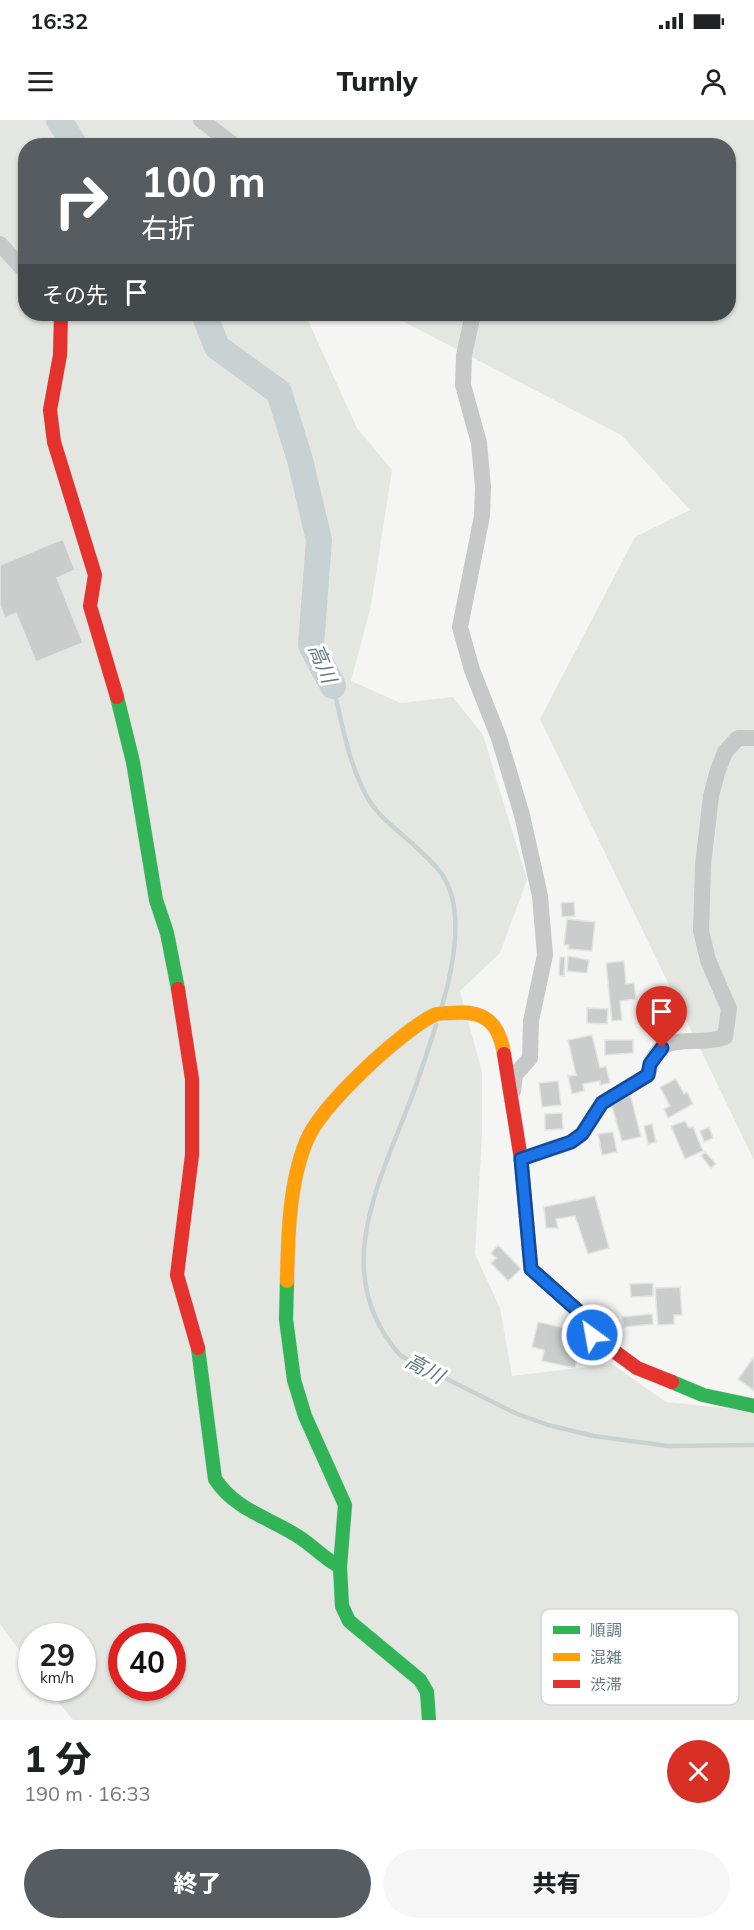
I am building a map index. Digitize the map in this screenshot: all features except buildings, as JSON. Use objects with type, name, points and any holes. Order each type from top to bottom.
[{"type":"street","points":[[201,120],[225,138]]},
{"type":"street","points":[[0,244],[18,263]]},
{"type":"street","points":[[61,321],[60,355],[50,410],[54,442],[95,575],[90,606],[116,688],[120,715],[133,762],[156,900],[167,933],[185,1021],[192,1079],[192,1155],[180,1235],[177,1275],[199,1350],[215,1479],[221,1491],[231,1500],[301,1539],[328,1562],[340,1567]]},
{"type":"street","points":[[471,321],[464,355],[463,385],[478,443],[483,487],[482,516],[460,627],[472,670],[500,738],[522,815],[540,896],[545,955],[531,1021],[530,1058],[515,1075],[513,1095]]},
{"type":"street","points":[[521,1159],[571,1142],[582,1134],[602,1103],[648,1075],[650,1064],[662,1048],[678,1039],[710,1042],[725,1037],[729,1009],[708,960],[701,931],[703,865],[711,796],[725,752],[738,738],[754,738]]},
{"type":"street","points":[[429,1720],[427,1692],[420,1680],[348,1621],[340,1594],[345,1505],[305,1416],[294,1380],[286,1319],[288,1252],[295,1185],[306,1142],[318,1119],[331,1104],[407,1033],[436,1014],[473,1011],[493,1024],[503,1046],[505,1065],[513,1095],[531,1269],[577,1310],[592,1335],[637,1368],[703,1395],[754,1406]]},
{"type":"shaded area","points":[[0,120],[754,120],[754,1160],[540,719],[635,537],[690,510],[621,435],[402,321],[736,321],[736,138],[18,138],[18,321],[308,321],[357,428],[392,470],[371,606],[351,681],[401,703],[453,697],[483,735],[527,880],[500,953],[460,991],[482,1072],[482,1136],[475,1254],[500,1308],[512,1376],[612,1364],[666,1402],[754,1411],[754,1720],[73,1720],[58,1701],[96,1701],[96,1623],[18,1623],[18,1648],[0,1624]]},
{"type":"waterway","name":"高川","points":[[59,120],[70,138]]},
{"type":"waterway","name":"高川","points":[[207,321],[217,347],[279,392],[300,460],[319,540],[311,645],[333,686]]},
{"type":"waterway","name":"高川","points":[[333,686],[350,755],[370,802],[393,827],[435,865],[449,887],[453,903],[455,938],[450,974],[442,1006]]},
{"type":"waterway","name":"高川","points":[[436,1025],[386,1163],[367,1229],[364,1262],[367,1294],[379,1325],[401,1356],[515,1413],[548,1425],[594,1436],[668,1446],[754,1445]]},
{"type":"traffic: fast","points":[[117,697],[133,762],[156,900],[167,933],[178,989]]},
{"type":"traffic: fast","points":[[287,1281],[286,1319],[294,1380],[305,1416],[345,1505],[340,1567],[342,1606],[349,1621],[420,1680],[427,1692],[429,1720]]},
{"type":"traffic: fast","points":[[198,1348],[215,1479],[244,1507],[291,1532],[340,1567]]},
{"type":"traffic: fast","points":[[672,1382],[703,1395],[754,1406]]},
{"type":"traffic: slow","points":[[287,1281],[290,1210],[300,1158],[314,1127],[327,1109],[362,1071],[419,1024],[438,1014],[473,1014],[488,1020],[498,1034],[504,1054]]},
{"type":"traffic: jam","points":[[61,321],[60,355],[50,410],[54,442],[95,575],[90,606],[117,697]]},
{"type":"traffic: jam","points":[[178,989],[192,1079],[192,1155],[177,1275],[198,1348]]},
{"type":"traffic: jam","points":[[504,1054],[521,1159],[531,1269],[577,1310],[592,1335],[637,1368],[672,1382]]},
{"type":"route","points":[[592,1335],[577,1310],[531,1269],[526,1238],[526,1199],[521,1159],[571,1142],[582,1134],[602,1103],[648,1075],[650,1064],[662,1048]]}]
